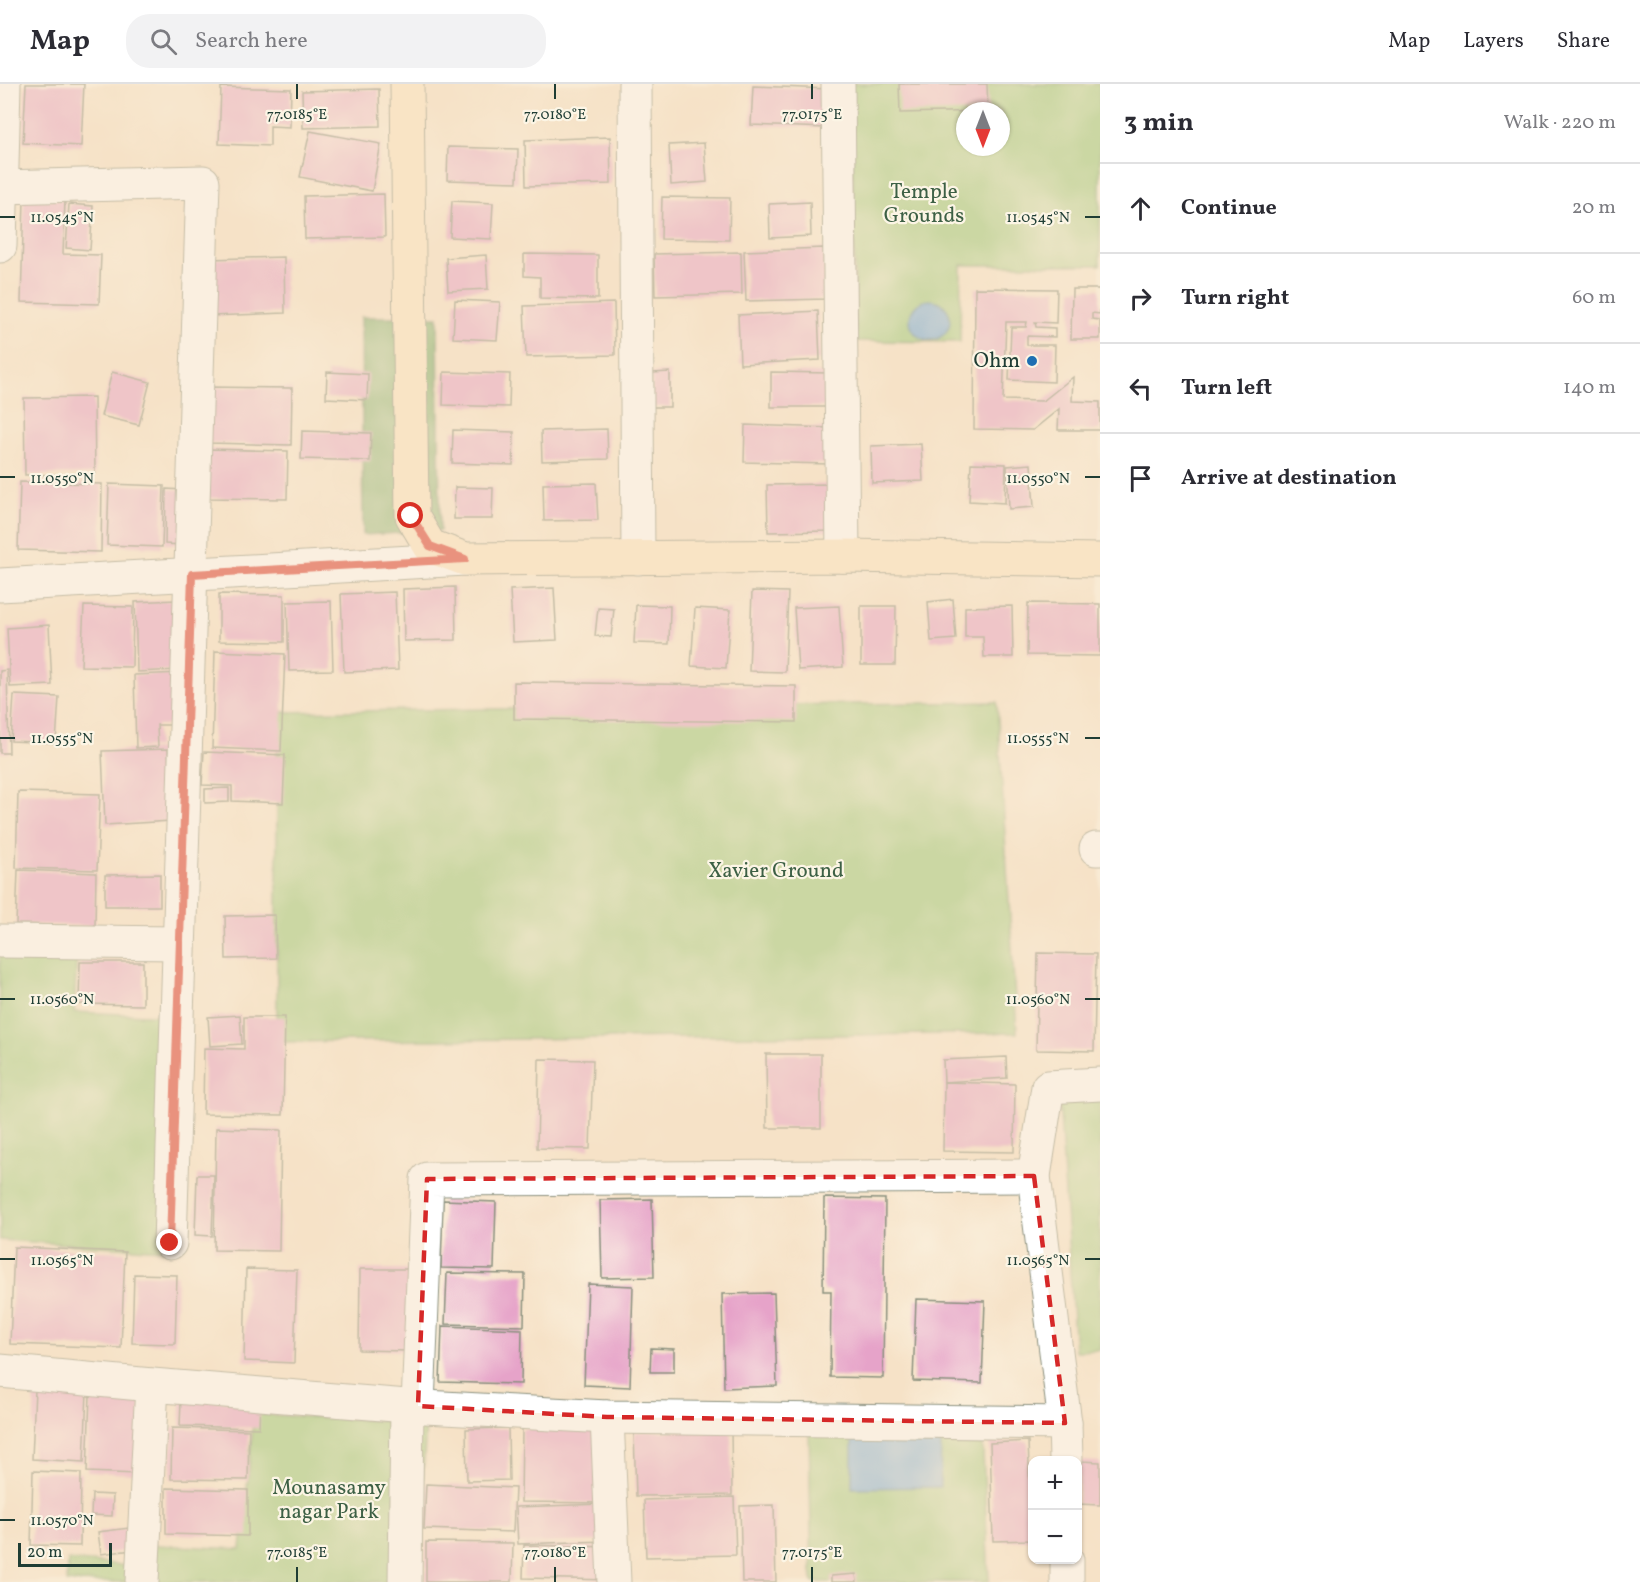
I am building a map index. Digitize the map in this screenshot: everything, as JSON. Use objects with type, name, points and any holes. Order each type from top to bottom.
[{"type":"street","points":[[0,246],[4,84]]},
{"type":"street","points":[[407,84],[411,516],[430,546],[465,559]]},
{"type":"street","points":[[634,84],[638,558]]},
{"type":"street","points":[[838,84],[843,556]]},
{"type":"street","points":[[1,187],[203,182],[170,1243]]},
{"type":"street","points":[[0,585],[465,559],[843,556],[1100,560]]},
{"type":"street","points":[[0,940],[178,944]]},
{"type":"street","points":[[1066,1456],[1065,1424],[1034,1176],[1048,1087],[1100,1084]]},
{"type":"street","points":[[405,1582],[413,1406],[428,1179],[1034,1176]]},
{"type":"street","points":[[0,1371],[413,1406],[607,1417],[1065,1424]]},
{"type":"street","points":[[142,1582],[152,1385]]},
{"type":"street","points":[[607,1417],[614,1582]]},
{"type":"street","points":[[1067,1564],[1067,1582]]},
{"type":"highlighted area","points":[[1034,1176],[1065,1423],[607,1417],[418,1406],[427,1179]]},
{"type":"green space","name":"Temple Grounds","points":[[851,84],[1100,84],[1100,265],[961,265],[960,342],[856,341]]},
{"type":"green space","points":[[361,317],[438,317],[440,531],[363,535]]},
{"type":"green space","name":"Xavier Ground","points":[[997,702],[1017,1033],[277,1042],[277,712]]},
{"type":"green space","points":[[0,948],[77,953],[74,1012],[171,1016],[164,1250],[0,1240]]},
{"type":"green space","points":[[1100,1096],[1100,1350],[1075,1351],[1059,1097]]},
{"type":"green space","name":"Mounasamy nagar Park","points":[[254,1414],[426,1423],[417,1582],[67,1582],[68,1560],[133,1566],[135,1544],[241,1549]]},
{"type":"green space","points":[[809,1429],[982,1431],[989,1582],[812,1582]]},
{"type":"water","points":[[930,300],[944,306],[950,320],[944,334],[930,340],[916,334],[910,320],[916,306]]},
{"type":"water","points":[[852,1434],[941,1436],[940,1487],[852,1488]]},
{"type":"building","points":[[26,84],[84,84],[81,146],[23,143]]},
{"type":"building","points":[[899,84],[987,84],[988,102],[956,102],[956,112],[900,113]]},
{"type":"building","points":[[753,86],[828,89],[826,128],[751,125]]},
{"type":"building","points":[[221,87],[291,89],[290,127],[270,126],[270,146],[219,144]]},
{"type":"building","points":[[379,89],[380,126],[303,128],[302,91]]},
{"type":"building","points":[[310,131],[381,144],[372,191],[300,177]]},
{"type":"building","points":[[610,137],[611,184],[526,186],[525,140]]},
{"type":"building","points":[[704,143],[707,182],[671,185],[669,145]]},
{"type":"building","points":[[448,147],[518,149],[517,182],[447,180]]},
{"type":"building","points":[[384,194],[385,237],[305,239],[304,196]]},
{"type":"building","points":[[662,197],[730,198],[729,240],[661,239]]},
{"type":"building","points":[[24,199],[65,200],[63,254],[101,255],[99,304],[21,302]]},
{"type":"building","points":[[452,201],[493,203],[491,239],[450,237]]},
{"type":"building","points":[[810,202],[811,236],[770,238],[769,204]]},
{"type":"building","points":[[69,204],[93,206],[90,250],[66,248]]},
{"type":"building","points":[[824,248],[826,299],[746,301],[744,251]]},
{"type":"building","points":[[741,252],[742,294],[655,296],[654,254]]},
{"type":"building","points":[[524,254],[598,255],[598,299],[540,298],[540,277],[524,276]]},
{"type":"building","points":[[486,255],[488,289],[448,291],[446,258]]},
{"type":"building","points":[[284,257],[285,313],[210,316],[209,259]]},
{"type":"building","name":"Ohm","points":[[975,288],[1057,289],[1056,323],[1035,322],[1036,327],[1055,328],[1055,337],[1027,336],[1027,345],[1055,345],[1054,382],[1009,380],[1011,327],[1026,327],[1027,322],[1006,322],[1003,400],[1043,401],[1073,377],[1072,401],[1100,402],[1100,430],[1058,430],[1059,409],[1033,430],[974,429]]},
{"type":"building","name":"Ohm","points":[[1072,289],[1100,289],[1100,314],[1092,313],[1092,319],[1100,320],[1100,339],[1071,339]]},
{"type":"building","points":[[455,300],[500,302],[497,340],[453,338]]},
{"type":"building","points":[[614,303],[615,355],[526,357],[524,306]]},
{"type":"building","points":[[818,311],[820,360],[740,364],[738,315]]},
{"type":"building","points":[[112,372],[150,382],[139,425],[101,416]]},
{"type":"building","points":[[327,372],[368,374],[367,400],[326,398]]},
{"type":"building","points":[[444,372],[510,374],[509,407],[443,405]]},
{"type":"building","points":[[670,372],[670,407],[652,407],[652,373]]},
{"type":"building","points":[[771,372],[830,373],[829,407],[771,407]]},
{"type":"building","points":[[208,387],[292,388],[291,445],[207,443]]},
{"type":"building","points":[[94,397],[95,474],[25,475],[24,398]]},
{"type":"building","points":[[745,425],[830,428],[829,464],[744,462]]},
{"type":"building","points":[[607,429],[608,459],[542,461],[541,431]]},
{"type":"building","points":[[453,430],[514,432],[513,465],[452,463]]},
{"type":"building","points":[[302,431],[371,433],[370,461],[301,459]]},
{"type":"building","points":[[921,444],[923,481],[872,483],[871,446]]},
{"type":"building","points":[[208,449],[288,451],[287,499],[207,498]]},
{"type":"building","points":[[971,463],[1006,464],[1005,503],[969,501]]},
{"type":"building","points":[[1031,464],[1034,507],[1009,509],[1007,466]]},
{"type":"building","points":[[20,482],[102,484],[101,552],[18,550]]},
{"type":"building","points":[[596,483],[598,520],[544,521],[543,484]]},
{"type":"building","points":[[109,484],[164,486],[162,547],[107,545]]},
{"type":"building","points":[[828,484],[829,531],[768,532],[767,485]]},
{"type":"building","points":[[455,487],[493,488],[492,519],[454,519]]},
{"type":"building","points":[[166,489],[183,490],[182,545],[165,544]]},
{"type":"building","points":[[455,587],[456,640],[404,641],[403,589]]},
{"type":"building","points":[[554,588],[557,640],[513,642],[510,590]]},
{"type":"building","points":[[752,591],[788,592],[785,672],[749,671]]},
{"type":"building","points":[[395,592],[398,670],[344,672],[341,594]]},
{"type":"building","points":[[219,594],[284,595],[284,642],[219,641]]},
{"type":"building","points":[[953,599],[956,639],[931,641],[928,602]]},
{"type":"building","points":[[176,600],[179,670],[137,672],[135,602]]},
{"type":"building","points":[[331,601],[333,670],[289,671],[287,602]]},
{"type":"building","points":[[1028,603],[1100,604],[1100,656],[1027,655]]},
{"type":"building","points":[[636,605],[670,606],[669,644],[634,643]]},
{"type":"building","points":[[84,606],[133,607],[132,667],[81,666]]},
{"type":"building","points":[[839,606],[843,667],[798,670],[794,608]]},
{"type":"building","points":[[861,606],[896,606],[895,665],[861,665]]},
{"type":"building","points":[[1012,606],[1013,657],[984,657],[983,637],[965,637],[965,607]]},
{"type":"building","points":[[598,608],[614,609],[611,637],[595,636]]},
{"type":"building","points":[[695,608],[730,610],[726,668],[691,666]]},
{"type":"building","points":[[49,625],[52,685],[10,687],[7,628]]},
{"type":"building","points":[[215,651],[285,654],[281,751],[212,748]]},
{"type":"building","points":[[7,670],[9,753],[0,753],[0,671]]},
{"type":"building","points":[[181,673],[183,725],[157,725],[158,747],[136,748],[134,675]]},
{"type":"building","points":[[514,682],[796,686],[796,722],[514,719]]},
{"type":"building","points":[[14,695],[59,697],[56,743],[11,741]]},
{"type":"building","points":[[168,749],[171,821],[105,825],[102,751]]},
{"type":"building","points":[[204,752],[285,755],[283,803],[232,801],[232,786],[202,785]]},
{"type":"building","points":[[229,788],[229,802],[205,803],[205,789]]},
{"type":"building","points":[[18,792],[100,794],[97,870],[16,868]]},
{"type":"building","points":[[18,870],[96,873],[95,926],[16,924]]},
{"type":"building","points":[[160,874],[160,906],[105,906],[105,875]]},
{"type":"building","points":[[275,915],[276,958],[226,959],[225,916]]},
{"type":"building","points":[[1038,953],[1096,954],[1094,1051],[1036,1050]]},
{"type":"building","points":[[80,962],[143,962],[143,1005],[79,1004]]},
{"type":"building","points":[[240,1015],[242,1044],[210,1046],[208,1017]]},
{"type":"building","points":[[244,1017],[285,1017],[283,1115],[203,1114],[204,1048],[244,1049]]},
{"type":"building","points":[[766,1054],[821,1054],[821,1128],[767,1128]]},
{"type":"building","points":[[1006,1057],[1007,1078],[944,1082],[943,1060]]},
{"type":"building","points":[[539,1059],[593,1060],[590,1149],[537,1148]]},
{"type":"building","points":[[944,1082],[1015,1084],[1014,1152],[943,1151]]},
{"type":"building","points":[[216,1128],[281,1130],[279,1251],[214,1250]]},
{"type":"building","points":[[197,1175],[214,1175],[212,1236],[195,1235]]},
{"type":"building","points":[[824,1198],[885,1199],[883,1378],[830,1377],[831,1291],[823,1291]]},
{"type":"building","points":[[652,1199],[654,1277],[602,1278],[600,1200]]},
{"type":"building","points":[[443,1200],[496,1202],[494,1269],[441,1268]]},
{"type":"building","points":[[14,1247],[125,1252],[121,1348],[10,1344]]},
{"type":"building","points":[[246,1269],[297,1270],[294,1363],[244,1361]]},
{"type":"building","points":[[360,1269],[408,1269],[407,1351],[359,1350]]},
{"type":"building","points":[[447,1273],[525,1274],[524,1326],[445,1324]]},
{"type":"building","points":[[134,1274],[177,1275],[175,1344],[132,1343]]},
{"type":"building","points":[[588,1284],[633,1286],[630,1387],[584,1385]]},
{"type":"building","points":[[774,1293],[777,1386],[724,1388],[722,1294]]},
{"type":"building","points":[[916,1299],[985,1301],[982,1383],[913,1381]]},
{"type":"building","points":[[442,1326],[522,1329],[521,1384],[440,1382]]},
{"type":"building","points":[[651,1348],[674,1349],[674,1372],[650,1372]]},
{"type":"building","points":[[35,1389],[87,1392],[84,1462],[32,1459]]},
{"type":"building","points":[[90,1395],[141,1397],[138,1474],[87,1472]]},
{"type":"building","points":[[181,1400],[260,1402],[259,1428],[180,1426]]},
{"type":"building","points":[[172,1428],[249,1430],[248,1480],[171,1479]]},
{"type":"building","points":[[508,1428],[509,1480],[467,1481],[466,1429]]},
{"type":"building","points":[[522,1429],[605,1429],[604,1503],[521,1502]]},
{"type":"building","points":[[731,1430],[732,1495],[636,1496],[634,1432]]},
{"type":"building","points":[[1028,1441],[1028,1540],[993,1541],[990,1443]]},
{"type":"building","points":[[1082,1461],[1100,1462],[1100,1505],[1082,1504]]},
{"type":"building","points":[[33,1471],[81,1473],[80,1546],[31,1545]]},
{"type":"building","points":[[426,1484],[515,1488],[513,1532],[424,1529]]},
{"type":"building","points":[[166,1488],[248,1490],[248,1536],[166,1534]]},
{"type":"building","points":[[92,1494],[113,1495],[112,1516],[91,1515]]},
{"type":"building","points":[[734,1497],[736,1555],[646,1557],[644,1500]]},
{"type":"building","points":[[603,1504],[605,1541],[518,1544],[516,1507]]},
{"type":"building","points":[[774,1505],[776,1582],[742,1582],[740,1506]]},
{"type":"building","points":[[129,1528],[132,1550],[101,1554],[98,1532]]},
{"type":"building","points":[[426,1542],[513,1543],[512,1582],[426,1582]]},
{"type":"building","points":[[524,1545],[611,1547],[610,1580],[523,1578]]},
{"type":"building","points":[[856,1574],[857,1582],[831,1582],[831,1576]]},
{"type":"place","name":"Ohm","points":[[1032,361]]},
{"type":"route","points":[[170,1243],[178,944],[192,574],[465,559],[430,546],[411,516]]}]
